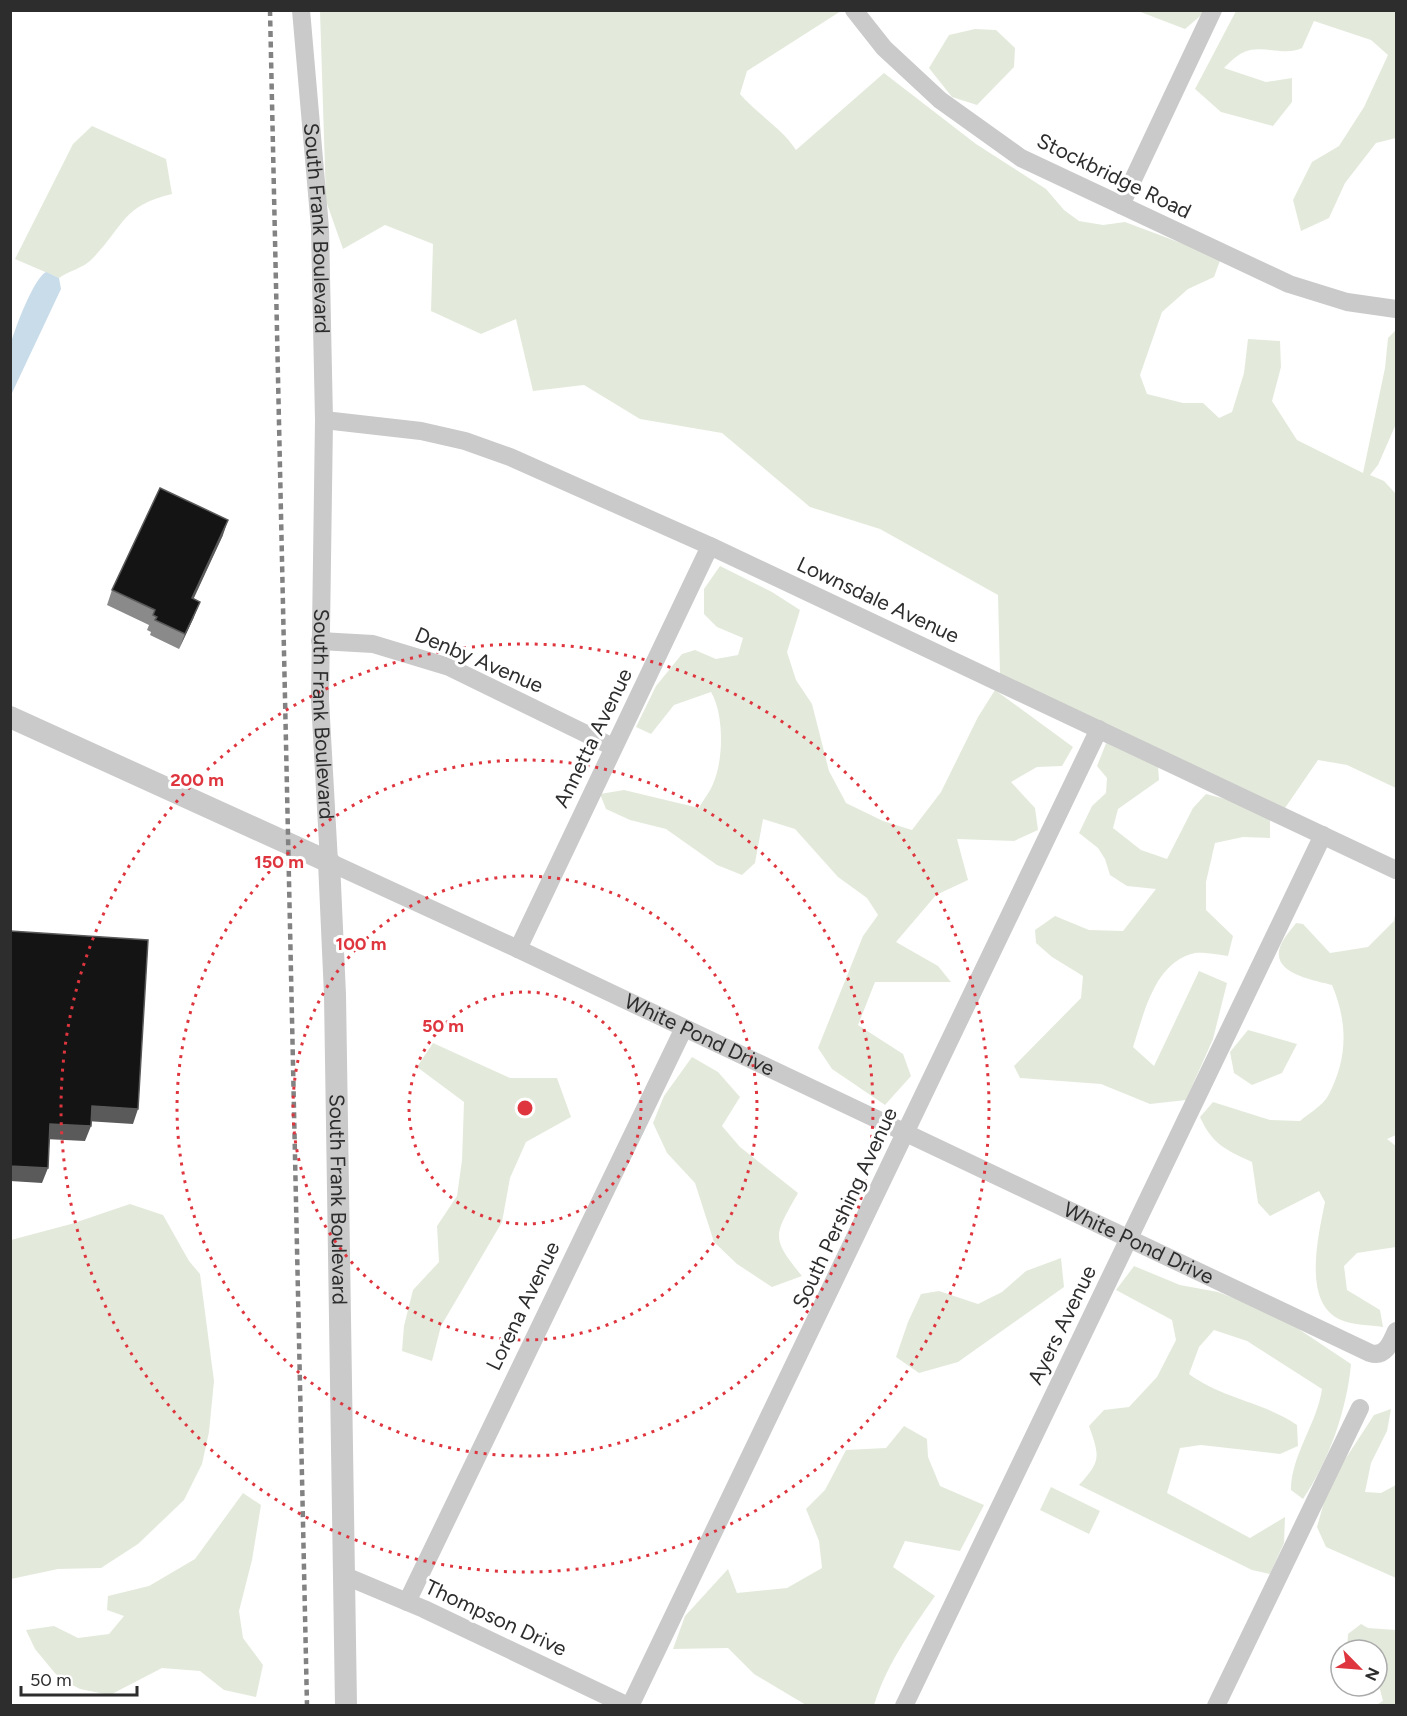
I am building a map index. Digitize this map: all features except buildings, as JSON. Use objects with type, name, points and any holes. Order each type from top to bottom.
[{"type":"street","name":"South Frank Boulevard","points":[[301,10],[320,228],[324,420],[320,700],[335,995],[346,1706]]},
{"type":"street","name":"Stockbridge Road","points":[[854,10],[884,48],[940,100],[1021,158],[1289,284],[1347,302],[1396,309]]},
{"type":"street","points":[[1121,205],[1213,10]]},
{"type":"street","name":"Lownsdale Avenue","points":[[324,420],[421,431],[465,441],[571,483],[710,546],[1396,870]]},
{"type":"street","name":"Annetta Avenue","points":[[518,949],[710,546]]},
{"type":"street","name":"Denby Avenue","points":[[320,641],[373,644],[439,663],[579,728],[613,747]]},
{"type":"street","name":"White Pond Drive","points":[[10,717],[518,949],[683,1030],[1370,1353],[1385,1351],[1396,1331]]},
{"type":"street","name":"South Pershing Avenue","points":[[629,1706],[1099,729]]},
{"type":"street","name":"Ayers Avenue","points":[[904,1706],[1323,835]]},
{"type":"street","name":"Lorena Avenue","points":[[407,1602],[683,1030]]},
{"type":"street","points":[[1216,1706],[1360,1408]]},
{"type":"street","name":"Thompson Drive","points":[[343,1575],[407,1602],[629,1706]]},
{"type":"green space","points":[[320,11],[841,11],[747,71],[740,94],[783,134],[796,150],[884,73],[976,144],[1046,189],[1064,210],[1079,221],[1103,225],[1125,222],[1221,258],[1214,277],[1188,289],[1162,312],[1140,375],[1147,394],[1183,403],[1203,403],[1219,418],[1232,412],[1244,373],[1248,339],[1280,341],[1281,367],[1272,401],[1297,440],[1363,473],[1385,368],[1388,338],[1396,330],[1396,424],[1378,465],[1370,475],[1384,481],[1396,494],[1396,788],[1347,765],[1318,760],[1285,808],[1000,674],[998,595],[880,529],[810,507],[722,433],[640,419],[584,385],[533,391],[516,319],[481,334],[431,311],[433,244],[385,225],[343,249],[326,201]]},
{"type":"green space","points":[[1138,11],[1206,11],[1185,29]]},
{"type":"green space","points":[[1236,11],[1396,11],[1396,138],[1376,143],[1345,183],[1329,218],[1301,231],[1293,200],[1312,162],[1339,146],[1364,107],[1388,55],[1371,40],[1314,21],[1302,48],[1288,51],[1249,50],[1237,56],[1224,68],[1266,82],[1292,78],[1292,102],[1273,126],[1221,112],[1195,89]]},
{"type":"green space","points":[[975,29],[996,30],[1015,48],[1014,67],[977,105],[952,97],[929,68],[949,35]]},
{"type":"green space","points":[[92,126],[166,159],[172,194],[155,199],[133,211],[91,260],[59,278],[15,259],[73,144]]},
{"type":"green space","points":[[720,566],[772,592],[800,610],[787,652],[796,680],[812,704],[829,771],[846,803],[883,821],[912,830],[941,792],[978,717],[995,690],[1073,747],[1062,766],[1037,767],[1011,782],[1035,808],[1038,830],[1014,841],[957,839],[968,880],[936,895],[896,942],[938,966],[951,982],[875,982],[858,1025],[903,1054],[911,1076],[885,1105],[832,1069],[818,1048],[863,936],[878,915],[867,898],[838,877],[795,829],[763,819],[755,863],[742,875],[717,865],[666,829],[630,820],[606,809],[600,794],[624,790],[699,808],[712,787],[717,774],[721,737],[718,712],[711,692],[674,705],[651,734],[636,727],[656,686],[682,654],[695,650],[716,659],[738,655],[743,638],[717,627],[704,614],[704,589]]},
{"type":"green space","points":[[1107,741],[1158,765],[1159,780],[1118,809],[1113,828],[1141,850],[1167,859],[1193,808],[1206,794],[1249,805],[1270,818],[1270,838],[1243,837],[1215,843],[1206,882],[1206,910],[1233,936],[1228,956],[1195,953],[1181,958],[1170,967],[1160,978],[1153,991],[1133,1047],[1154,1066],[1199,971],[1227,983],[1213,1039],[1186,1100],[1150,1104],[1101,1084],[1020,1078],[1014,1066],[1081,998],[1083,976],[1052,957],[1036,943],[1035,930],[1055,916],[1089,930],[1123,931],[1156,889],[1127,886],[1110,875],[1105,859],[1098,848],[1079,833],[1092,806],[1106,793],[1107,778],[1097,766]]},
{"type":"green space","points":[[1396,909],[1396,1135],[1387,1139],[1396,1146],[1396,1247],[1357,1253],[1344,1266],[1347,1290],[1380,1310],[1383,1327],[1341,1320],[1329,1311],[1321,1299],[1316,1266],[1319,1231],[1325,1202],[1319,1191],[1270,1216],[1258,1203],[1252,1162],[1235,1154],[1215,1140],[1200,1117],[1213,1102],[1270,1120],[1300,1121],[1322,1103],[1335,1082],[1342,1055],[1344,1041],[1341,1013],[1332,985],[1288,970],[1282,964],[1279,956],[1280,947],[1296,923],[1303,924],[1330,953],[1368,947],[1394,921]]},
{"type":"green space","points":[[1248,1030],[1297,1044],[1282,1073],[1252,1085],[1234,1073],[1230,1052]]},
{"type":"green space","points":[[433,1043],[510,1078],[557,1078],[571,1117],[526,1142],[510,1178],[502,1222],[441,1326],[432,1361],[402,1351],[404,1326],[413,1290],[439,1262],[437,1226],[457,1196],[462,1160],[464,1102],[417,1067]]},
{"type":"green space","points":[[692,1057],[718,1072],[740,1097],[722,1126],[740,1147],[798,1193],[780,1228],[779,1236],[784,1253],[802,1276],[772,1287],[737,1264],[714,1242],[695,1183],[667,1153],[653,1123],[664,1096]]},
{"type":"green space","points":[[130,1204],[163,1215],[189,1261],[200,1274],[214,1381],[209,1432],[202,1464],[184,1500],[138,1544],[101,1568],[58,1569],[11,1579],[11,1240],[71,1224]]},
{"type":"green space","points":[[1061,1258],[1064,1287],[958,1362],[919,1373],[896,1357],[921,1294],[939,1291],[978,1304],[1002,1292],[1026,1271]]},
{"type":"green space","points":[[1134,1266],[1180,1285],[1218,1292],[1251,1305],[1294,1326],[1351,1364],[1341,1416],[1329,1451],[1303,1499],[1291,1490],[1292,1477],[1322,1389],[1247,1341],[1214,1330],[1199,1347],[1189,1374],[1216,1389],[1271,1411],[1297,1425],[1298,1446],[1280,1454],[1201,1445],[1180,1448],[1167,1493],[1250,1538],[1285,1517],[1284,1543],[1270,1574],[1252,1570],[1079,1485],[1095,1464],[1095,1445],[1089,1426],[1104,1410],[1129,1407],[1157,1377],[1176,1340],[1172,1320],[1116,1290]]},
{"type":"green space","points":[[1391,1409],[1387,1431],[1371,1463],[1365,1492],[1381,1493],[1396,1485],[1396,1578],[1326,1547],[1317,1527],[1329,1484],[1374,1415]]},
{"type":"green space","points":[[904,1426],[927,1439],[928,1457],[940,1486],[984,1505],[960,1551],[905,1541],[893,1567],[935,1596],[892,1662],[874,1705],[806,1705],[754,1674],[728,1648],[673,1649],[685,1616],[728,1569],[737,1593],[787,1588],[822,1568],[819,1541],[806,1509],[825,1490],[846,1450],[886,1448]]},
{"type":"green space","points":[[1051,1487],[1100,1511],[1089,1534],[1040,1510]]},
{"type":"green space","points":[[243,1493],[261,1505],[252,1560],[239,1611],[243,1638],[263,1665],[256,1697],[224,1690],[200,1671],[162,1668],[110,1695],[80,1689],[59,1678],[35,1649],[26,1630],[54,1626],[78,1638],[109,1634],[124,1616],[107,1610],[108,1596],[149,1586],[195,1559]]},
{"type":"green space","points":[[1361,1624],[1368,1628],[1396,1630],[1396,1705],[1376,1705],[1383,1701],[1382,1698],[1389,1698],[1389,1638],[1348,1638],[1348,1634]]},
{"type":"water","points":[[46,272],[59,278],[61,289],[11,395],[9,362],[11,343],[31,293]]},
{"type":"railway","points":[[270,10],[307,1706]]}]
